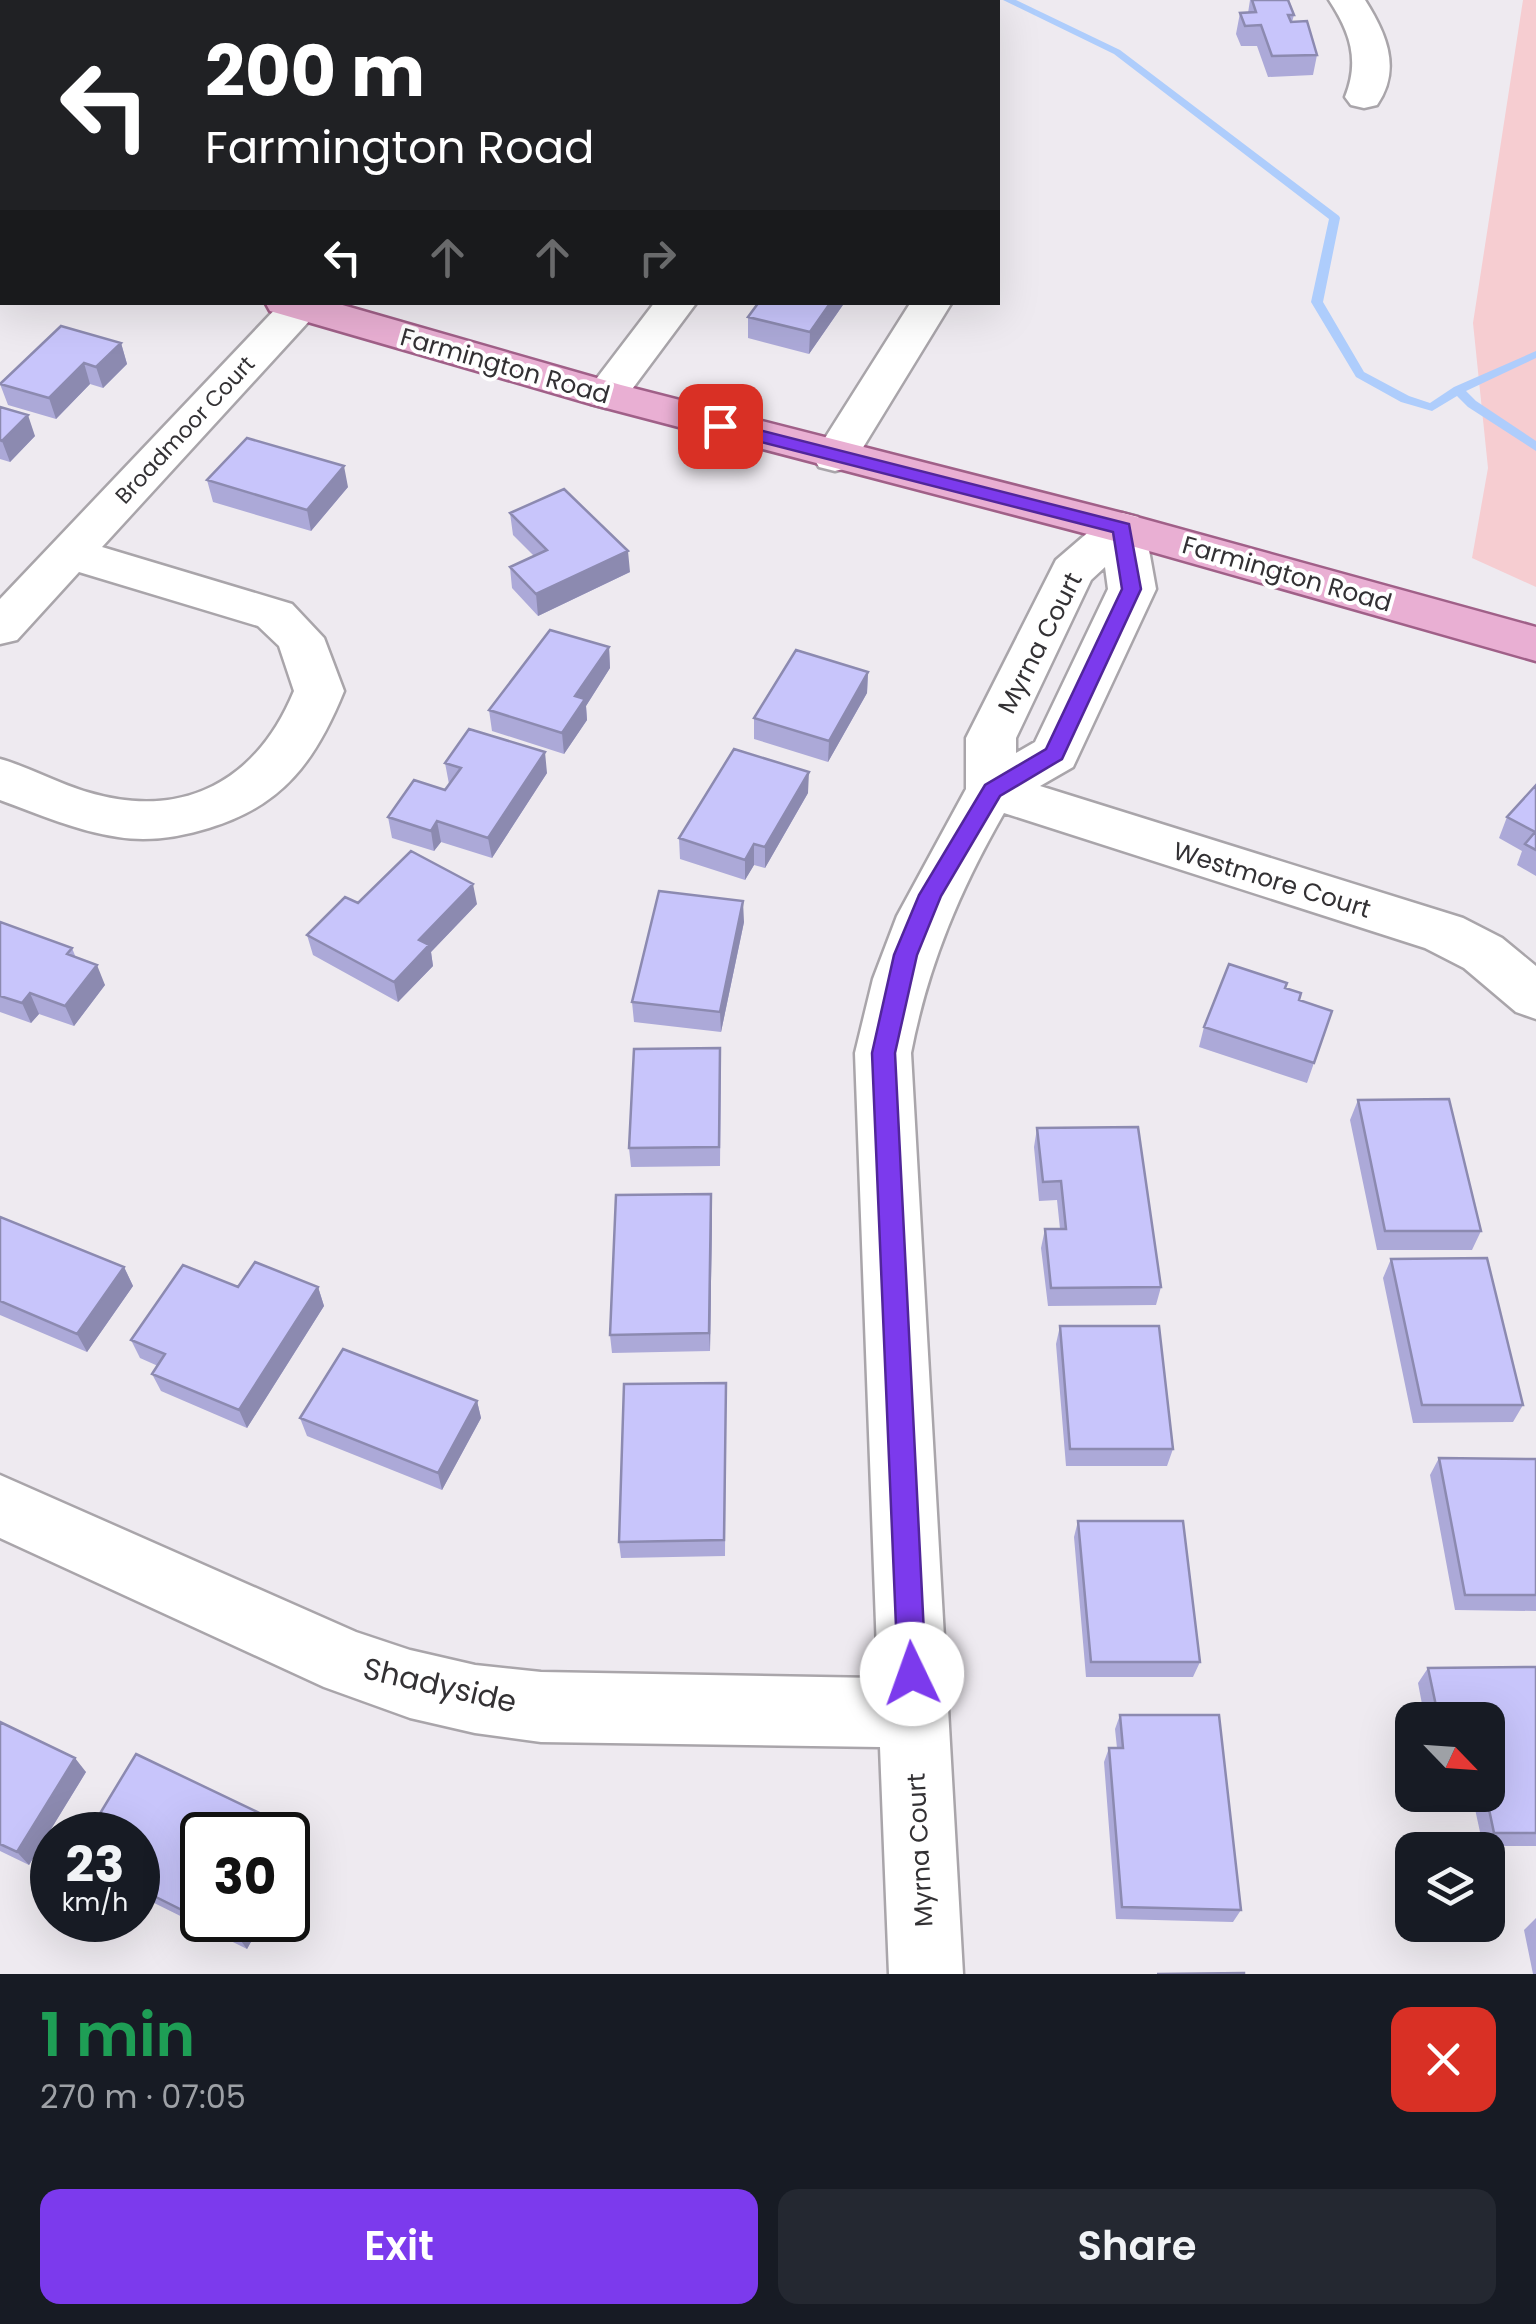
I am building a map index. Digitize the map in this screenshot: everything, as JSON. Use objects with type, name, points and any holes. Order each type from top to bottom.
[{"type":"main road","name":"Farmington Road","points":[[293,305],[606,395],[1122,528],[1536,644]]},
{"type":"street","points":[[1347,0],[1368,34],[1374,53],[1371,83],[1364,98]]},
{"type":"street","name":"Broadmoor Court","points":[[0,628],[293,305]]},
{"type":"street","points":[[606,395],[674,305]]},
{"type":"street","points":[[835,457],[927,305]]},
{"type":"street","name":"Myrna Court","points":[[992,790],[991,738],[1072,572],[1122,528]]},
{"type":"street","name":"Myrna Court","points":[[926,1974],[883,1053],[906,955],[930,895],[992,790],[1054,754],[1132,589],[1122,528]]},
{"type":"street","points":[[0,777],[7,783],[115,818],[158,820],[226,803],[261,781],[308,721],[319,691],[300,638],[276,615],[70,553]]},
{"type":"street","name":"Westmore Court","points":[[992,790],[1444,933],[1482,953],[1536,998]]},
{"type":"street","name":"Shadyside","points":[[0,1506],[348,1663],[442,1692],[541,1707],[914,1713]]},
{"type":"shaded area","points":[[1523,0],[1536,0],[1536,587],[1472,558],[1488,468],[1473,323]]},
{"type":"building","points":[[1252,0],[1288,0],[1294,15],[1288,15],[1291,22],[1307,21],[1317,55],[1272,56],[1261,25],[1245,26],[1240,13],[1256,12]]},
{"type":"building","points":[[757,305],[829,305],[810,332],[748,317]]},
{"type":"building","points":[[61,326],[121,343],[96,367],[84,363],[49,398],[0,384]]},
{"type":"building","points":[[0,407],[28,415],[2,441],[0,440]]},
{"type":"building","points":[[247,438],[344,466],[307,510],[207,480]]},
{"type":"building","points":[[564,489],[628,551],[536,594],[510,567],[547,550],[510,513]]},
{"type":"building","points":[[550,630],[609,647],[575,696],[585,699],[562,733],[489,710]]},
{"type":"building","points":[[796,650],[868,672],[829,741],[754,718]]},
{"type":"building","points":[[469,729],[545,752],[488,838],[437,821],[431,831],[388,817],[414,780],[445,790],[461,768],[445,763]]},
{"type":"building","points":[[734,749],[809,772],[765,847],[754,844],[745,860],[679,838]]},
{"type":"building","points":[[1536,785],[1536,850],[1525,844],[1535,832],[1507,817]]},
{"type":"building","points":[[411,851],[473,884],[419,940],[429,945],[394,982],[307,935],[345,897],[358,903]]},
{"type":"building","points":[[659,891],[743,901],[720,1012],[632,1002]]},
{"type":"building","points":[[0,922],[72,948],[67,954],[97,965],[65,1006],[30,993],[22,1003],[0,996]]},
{"type":"building","points":[[1229,964],[1287,983],[1285,988],[1301,993],[1299,1000],[1332,1011],[1314,1063],[1204,1027]]},
{"type":"building","points":[[720,1048],[719,1147],[629,1148],[634,1049]]},
{"type":"building","points":[[1449,1099],[1481,1231],[1385,1231],[1358,1100]]},
{"type":"building","points":[[1138,1127],[1161,1287],[1051,1288],[1045,1229],[1066,1229],[1061,1181],[1043,1182],[1037,1128]]},
{"type":"building","points":[[711,1194],[709,1333],[610,1335],[616,1195]]},
{"type":"building","points":[[0,1217],[124,1267],[77,1334],[0,1301]]},
{"type":"building","points":[[1487,1258],[1523,1405],[1422,1405],[1391,1259]]},
{"type":"building","points":[[255,1262],[318,1287],[239,1410],[152,1374],[165,1354],[131,1340],[183,1265],[238,1287]]},
{"type":"building","points":[[1060,1326],[1159,1326],[1173,1449],[1070,1449]]},
{"type":"building","points":[[343,1349],[477,1401],[438,1473],[300,1418]]},
{"type":"building","points":[[726,1383],[724,1540],[619,1542],[624,1384]]},
{"type":"building","points":[[1439,1458],[1536,1459],[1536,1595],[1465,1595]]},
{"type":"building","points":[[1078,1521],[1183,1521],[1200,1662],[1091,1662]]},
{"type":"building","points":[[1536,1667],[1536,1833],[1494,1832],[1490,1812],[1505,1812],[1505,1702],[1435,1702],[1428,1668]]},
{"type":"building","points":[[1120,1715],[1219,1715],[1241,1910],[1122,1907],[1109,1748],[1123,1748]]},
{"type":"building","points":[[0,1722],[75,1758],[42,1812],[30,1812],[30,1831],[17,1852],[0,1844]]},
{"type":"building","points":[[136,1754],[257,1812],[180,1812],[180,1909],[160,1899],[160,1812],[101,1812]]},
{"type":"waterway","points":[[1008,0],[1117,52],[1335,218],[1317,302],[1360,374],[1405,399],[1432,407],[1458,390]]},
{"type":"waterway","points":[[1458,390],[1536,354]]},
{"type":"waterway","points":[[1458,390],[1472,404],[1536,447]]},
{"type":"route","points":[[720,426],[1122,528],[1132,589],[1054,754],[992,790],[930,895],[906,955],[892,1005],[883,1053],[912,1674]]}]
